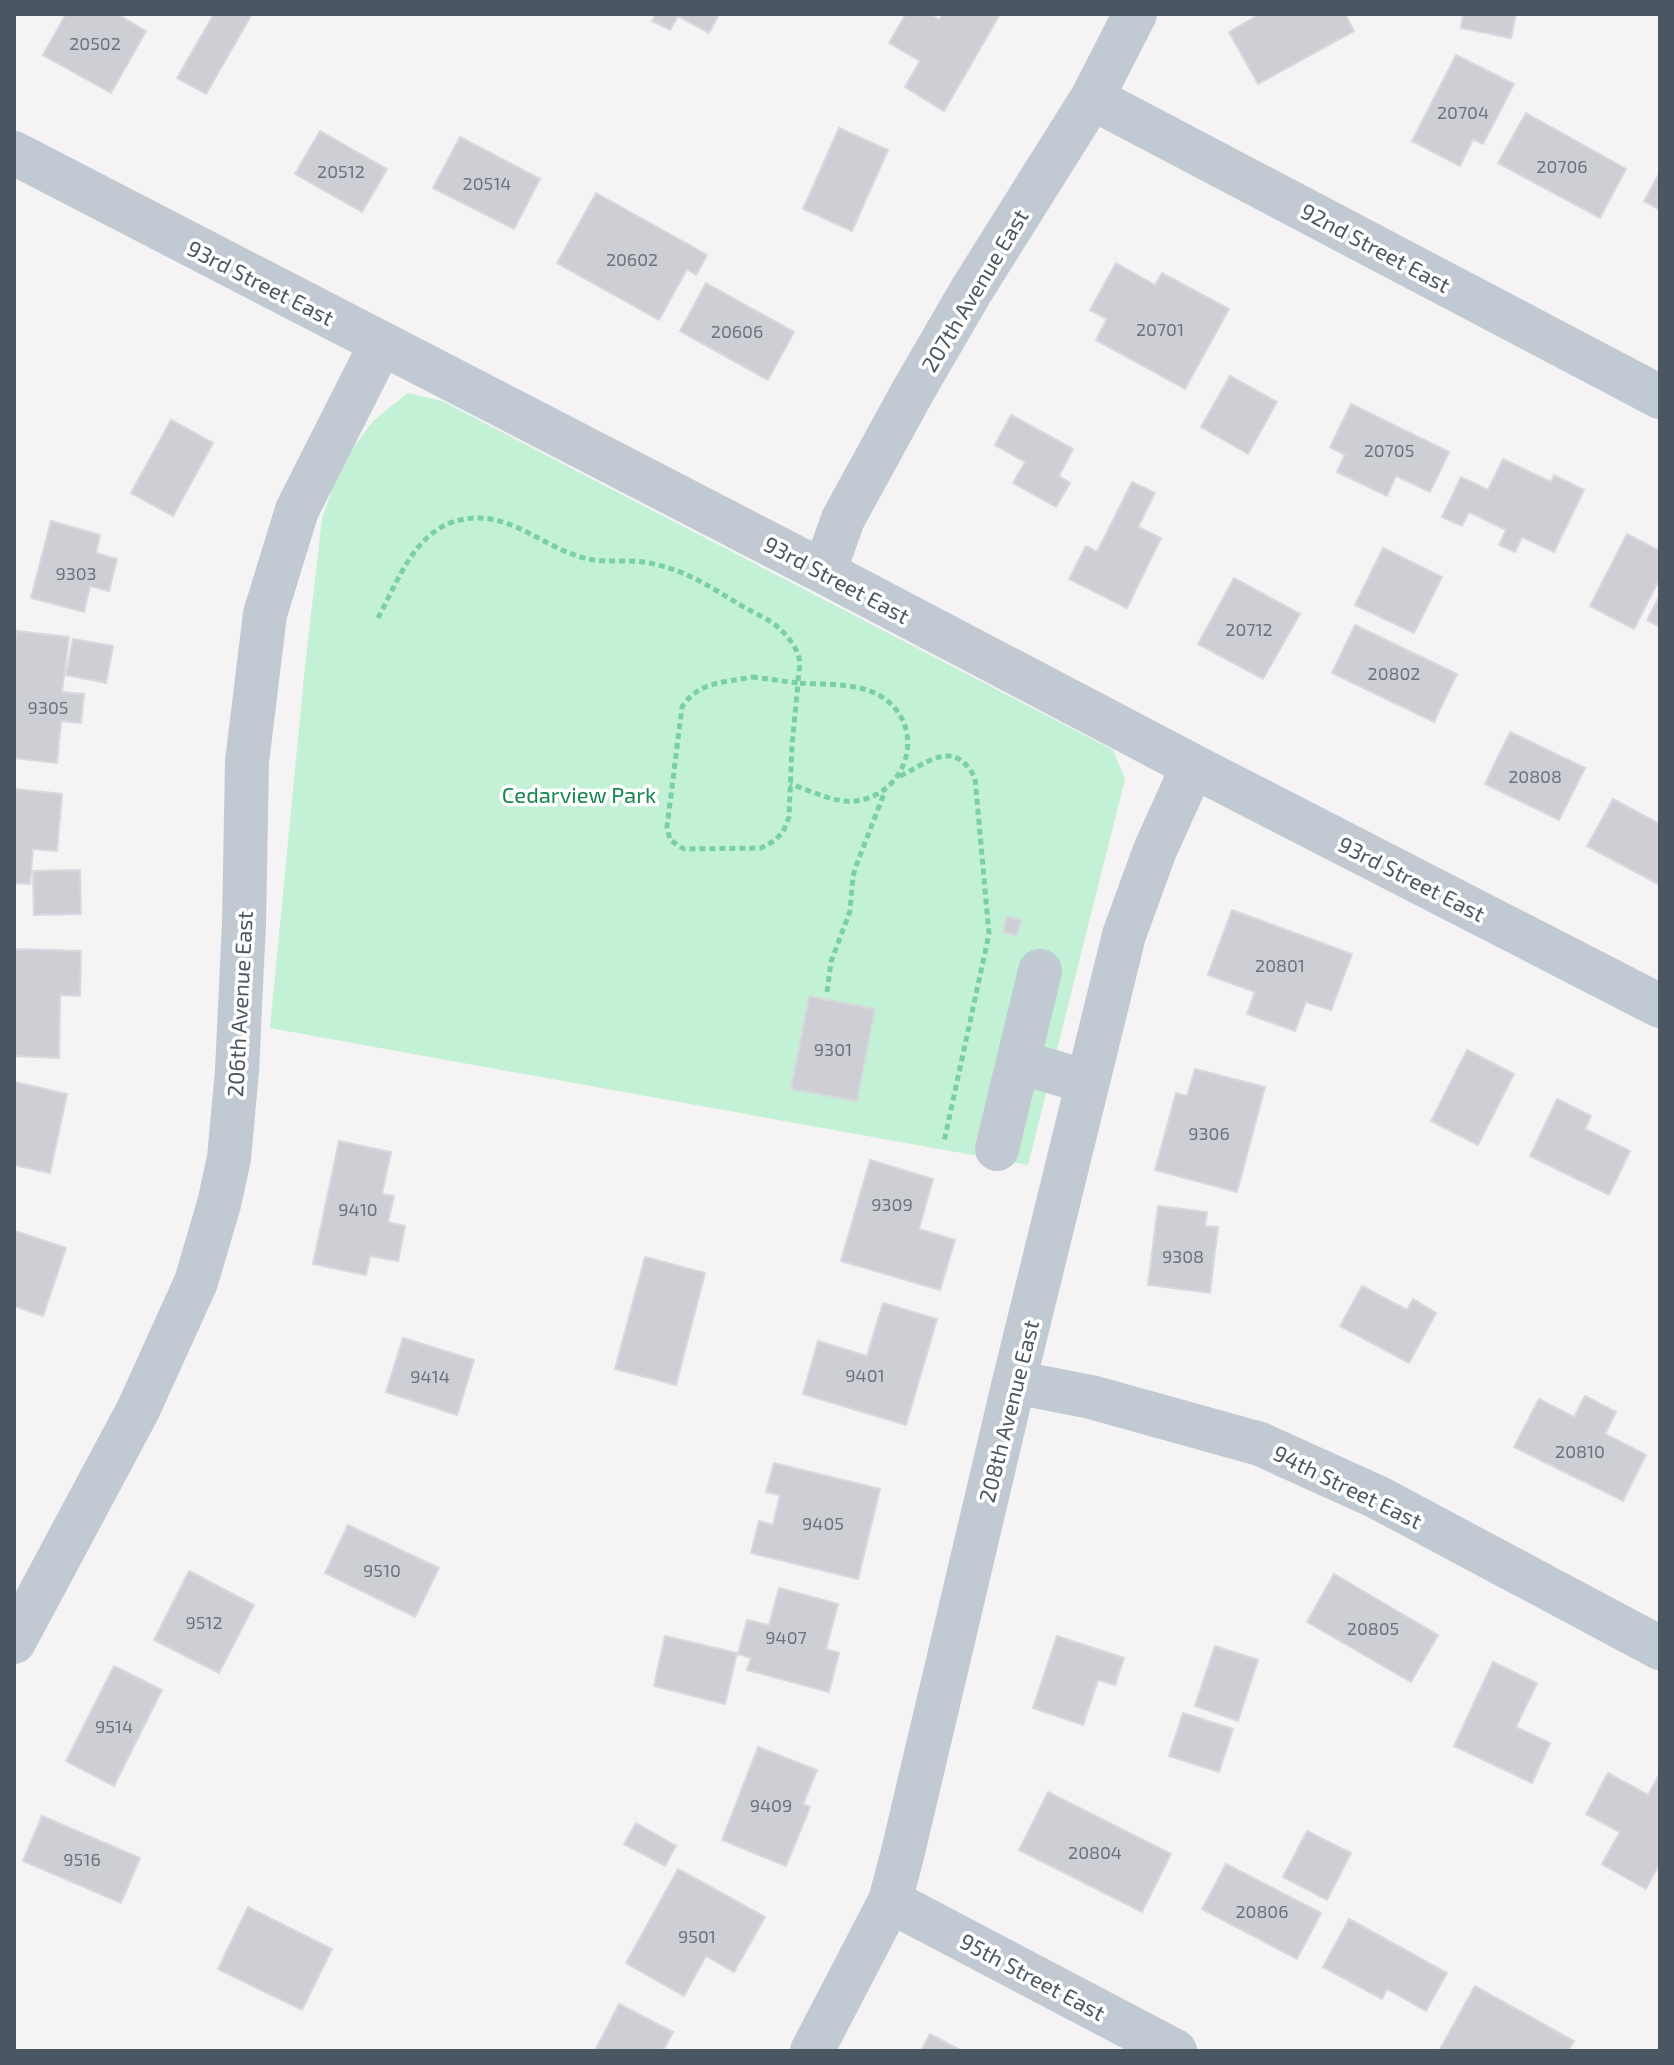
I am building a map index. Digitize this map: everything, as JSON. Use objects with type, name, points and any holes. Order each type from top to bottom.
[{"type":"street","name":"207th Avenue East","points":[[824,572],[843,519],[913,391],[971,291],[1092,98],[1135,14]]},
{"type":"street","name":"92nd Street East","points":[[1092,98],[1660,397]]},
{"type":"street","name":"93rd Street East","points":[[14,153],[1660,1006]]},
{"type":"street","name":"206th Avenue East","points":[[14,1642],[138,1410],[196,1282],[219,1204],[229,1158],[237,1071],[247,762],[265,614],[297,510],[381,344]]},
{"type":"street","name":"208th Avenue East","points":[[812,2051],[890,1901],[1124,935],[1155,850],[1193,766]]},
{"type":"street","points":[[997,1149],[1040,971]]},
{"type":"street","points":[[1018,1062],[1088,1082]]},
{"type":"street","name":"94th Street East","points":[[1014,1382],[1091,1397],[1260,1444],[1377,1497],[1660,1648]]},
{"type":"street","name":"95th Street East","points":[[890,1901],[1175,2051]]},
{"type":"path","points":[[378,618],[423,542],[435,531],[470,518],[490,518],[510,523],[567,552],[590,559],[647,562],[682,571],[778,626],[793,645],[799,659],[798,683],[792,746],[790,784],[789,817],[783,832],[761,848],[684,849],[670,840],[667,827],[682,707],[690,695],[702,687],[752,677],[798,683],[867,690],[883,698],[896,710],[905,726],[908,743],[898,777],[886,790],[870,799],[852,802],[834,800],[790,784]]},
{"type":"path","points":[[898,777],[940,755],[963,761],[975,778],[989,934],[944,1142]]},
{"type":"path","points":[[827,992],[831,962],[850,911],[853,876],[886,790]]},
{"type":"green space","name":"Cedarview Park","points":[[408,393],[442,401],[1113,750],[1125,779],[1028,1165],[270,1028],[322,519],[340,466],[373,421]]},
{"type":"building","points":[[66,14],[117,14],[146,31],[111,93],[43,55]]},
{"type":"building","points":[[214,14],[252,14],[206,94],[177,78]]},
{"type":"building","points":[[656,14],[719,14],[709,33],[678,16],[670,30],[652,21]]},
{"type":"building","points":[[906,14],[929,14],[939,20],[943,14],[1000,14],[944,111],[905,87],[920,61],[889,43]]},
{"type":"building","points":[[1260,14],[1345,14],[1354,31],[1258,84],[1229,32]]},
{"type":"building","points":[[1463,14],[1516,14],[1511,38],[1461,28]]},
{"type":"building","points":[[1456,55],[1514,84],[1483,144],[1473,139],[1460,166],[1412,141]]},
{"type":"building","points":[[1526,113],[1626,169],[1600,218],[1498,163]]},
{"type":"building","points":[[839,128],[888,150],[852,231],[803,209]]},
{"type":"building","points":[[320,131],[387,169],[362,212],[295,174]]},
{"type":"building","points":[[460,137],[540,179],[514,229],[433,188]]},
{"type":"building","points":[[1660,172],[1660,210],[1644,201]]},
{"type":"building","points":[[596,193],[707,255],[696,275],[687,269],[659,320],[557,263]]},
{"type":"building","points":[[1116,263],[1155,285],[1162,273],[1229,309],[1185,389],[1096,340],[1107,319],[1090,310]]},
{"type":"building","points":[[706,283],[794,332],[768,380],[680,331]]},
{"type":"building","points":[[1230,376],[1277,402],[1248,454],[1201,427]]},
{"type":"building","points":[[1351,404],[1449,452],[1430,492],[1396,476],[1387,496],[1337,472],[1345,455],[1330,447]]},
{"type":"building","points":[[1011,415],[1073,449],[1059,476],[1070,483],[1056,507],[1013,483],[1025,462],[995,445]]},
{"type":"building","points":[[171,420],[213,443],[173,516],[131,493]]},
{"type":"building","points":[[1503,459],[1551,482],[1554,475],[1584,490],[1554,552],[1522,537],[1515,552],[1499,545],[1506,530],[1469,512],[1462,526],[1442,517],[1461,477],[1488,490]]},
{"type":"building","points":[[1132,482],[1155,493],[1138,527],[1161,538],[1127,608],[1069,579],[1086,546],[1097,552]]},
{"type":"building","points":[[51,521],[100,535],[96,553],[117,559],[109,591],[90,586],[84,612],[31,598]]},
{"type":"building","points":[[1627,534],[1660,551],[1660,578],[1634,629],[1590,606]]},
{"type":"building","points":[[1383,548],[1442,577],[1414,633],[1355,605]]},
{"type":"building","points":[[1234,578],[1300,614],[1263,679],[1198,644]]},
{"type":"building","points":[[1660,595],[1660,627],[1647,620]]},
{"type":"building","points":[[1355,625],[1457,674],[1434,722],[1332,673]]},
{"type":"building","points":[[17,631],[69,637],[62,692],[84,694],[81,723],[61,721],[57,763],[14,758],[14,655]]},
{"type":"building","points":[[73,639],[113,646],[106,683],[66,675]]},
{"type":"building","points":[[1510,732],[1585,768],[1559,820],[1485,784]]},
{"type":"building","points":[[14,789],[62,794],[57,851],[33,849],[30,884],[14,883]]},
{"type":"building","points":[[1613,799],[1660,824],[1660,885],[1587,846]]},
{"type":"building","points":[[80,870],[81,914],[34,915],[33,871]]},
{"type":"building","points":[[1232,910],[1352,954],[1331,1010],[1306,1002],[1295,1031],[1247,1014],[1255,992],[1208,975]]},
{"type":"building","points":[[1007,916],[1021,920],[1017,935],[1003,932]]},
{"type":"building","points":[[14,949],[81,951],[80,996],[60,995],[59,1058],[14,1056]]},
{"type":"building","points":[[809,996],[875,1009],[857,1101],[791,1089]]},
{"type":"building","points":[[1467,1050],[1514,1074],[1478,1145],[1431,1121]]},
{"type":"building","points":[[1195,1069],[1265,1087],[1237,1192],[1155,1170],[1176,1093],[1187,1096]]},
{"type":"building","points":[[14,1082],[67,1094],[50,1173],[14,1165]]},
{"type":"building","points":[[1557,1099],[1591,1116],[1585,1129],[1630,1151],[1609,1195],[1530,1156]]},
{"type":"building","points":[[339,1141],[391,1152],[382,1194],[394,1196],[388,1222],[405,1226],[398,1261],[370,1256],[366,1275],[313,1264]]},
{"type":"building","points":[[870,1160],[933,1179],[919,1229],[955,1240],[940,1290],[841,1261]]},
{"type":"building","points":[[1158,1206],[1207,1212],[1205,1226],[1218,1227],[1210,1293],[1148,1285]]},
{"type":"building","points":[[15,1231],[66,1248],[43,1316],[14,1306]]},
{"type":"building","points":[[645,1257],[705,1273],[676,1385],[615,1369]]},
{"type":"building","points":[[1362,1286],[1407,1310],[1413,1299],[1436,1313],[1409,1363],[1340,1326]]},
{"type":"building","points":[[883,1303],[937,1319],[906,1425],[803,1394],[818,1341],[867,1356]]},
{"type":"building","points":[[403,1338],[474,1360],[457,1415],[386,1392]]},
{"type":"building","points":[[1585,1396],[1616,1412],[1605,1434],[1646,1455],[1623,1501],[1514,1447],[1539,1399],[1574,1417]]},
{"type":"building","points":[[774,1463],[880,1489],[858,1579],[751,1553],[759,1521],[773,1525],[780,1495],[766,1492]]},
{"type":"building","points":[[348,1525],[439,1568],[415,1617],[325,1573]]},
{"type":"building","points":[[189,1571],[254,1605],[219,1673],[154,1640]]},
{"type":"building","points":[[1334,1574],[1438,1635],[1411,1682],[1307,1622]]},
{"type":"building","points":[[779,1588],[838,1604],[826,1649],[839,1653],[829,1692],[747,1670],[751,1658],[738,1654],[747,1620],[769,1625]]},
{"type":"building","points":[[665,1636],[737,1653],[725,1704],[654,1686]]},
{"type":"building","points":[[1057,1636],[1124,1658],[1115,1685],[1098,1680],[1083,1725],[1033,1708]]},
{"type":"building","points":[[1215,1646],[1258,1660],[1238,1721],[1195,1706]]},
{"type":"building","points":[[1493,1662],[1537,1683],[1516,1727],[1550,1743],[1532,1783],[1454,1746]]},
{"type":"building","points":[[114,1666],[162,1690],[114,1786],[66,1761]]},
{"type":"building","points":[[1183,1713],[1233,1729],[1219,1772],[1169,1756]]},
{"type":"building","points":[[758,1747],[817,1770],[803,1804],[810,1807],[786,1866],[722,1840]]},
{"type":"building","points":[[1608,1773],[1648,1795],[1660,1773],[1660,1863],[1646,1889],[1602,1864],[1620,1832],[1586,1814]]},
{"type":"building","points":[[1048,1792],[1171,1854],[1142,1912],[1019,1850]]},
{"type":"building","points":[[42,1816],[140,1858],[121,1903],[23,1861]]},
{"type":"building","points":[[636,1823],[676,1846],[665,1866],[624,1844]]},
{"type":"building","points":[[1307,1831],[1351,1853],[1327,1900],[1283,1877]]},
{"type":"building","points":[[1226,1864],[1321,1913],[1297,1959],[1202,1909]]},
{"type":"building","points":[[678,1869],[765,1917],[734,1972],[706,1956],[684,1996],[626,1963]]},
{"type":"building","points":[[248,1907],[332,1949],[302,2010],[218,1969]]},
{"type":"building","points":[[1349,1919],[1447,1973],[1426,2011],[1387,1989],[1382,1999],[1323,1967]]},
{"type":"building","points":[[1475,1986],[1574,2041],[1568,2051],[1439,2051]]},
{"type":"building","points":[[619,2004],[673,2032],[663,2051],[595,2051]]},
{"type":"building","points":[[930,2034],[962,2051],[921,2051]]}]
